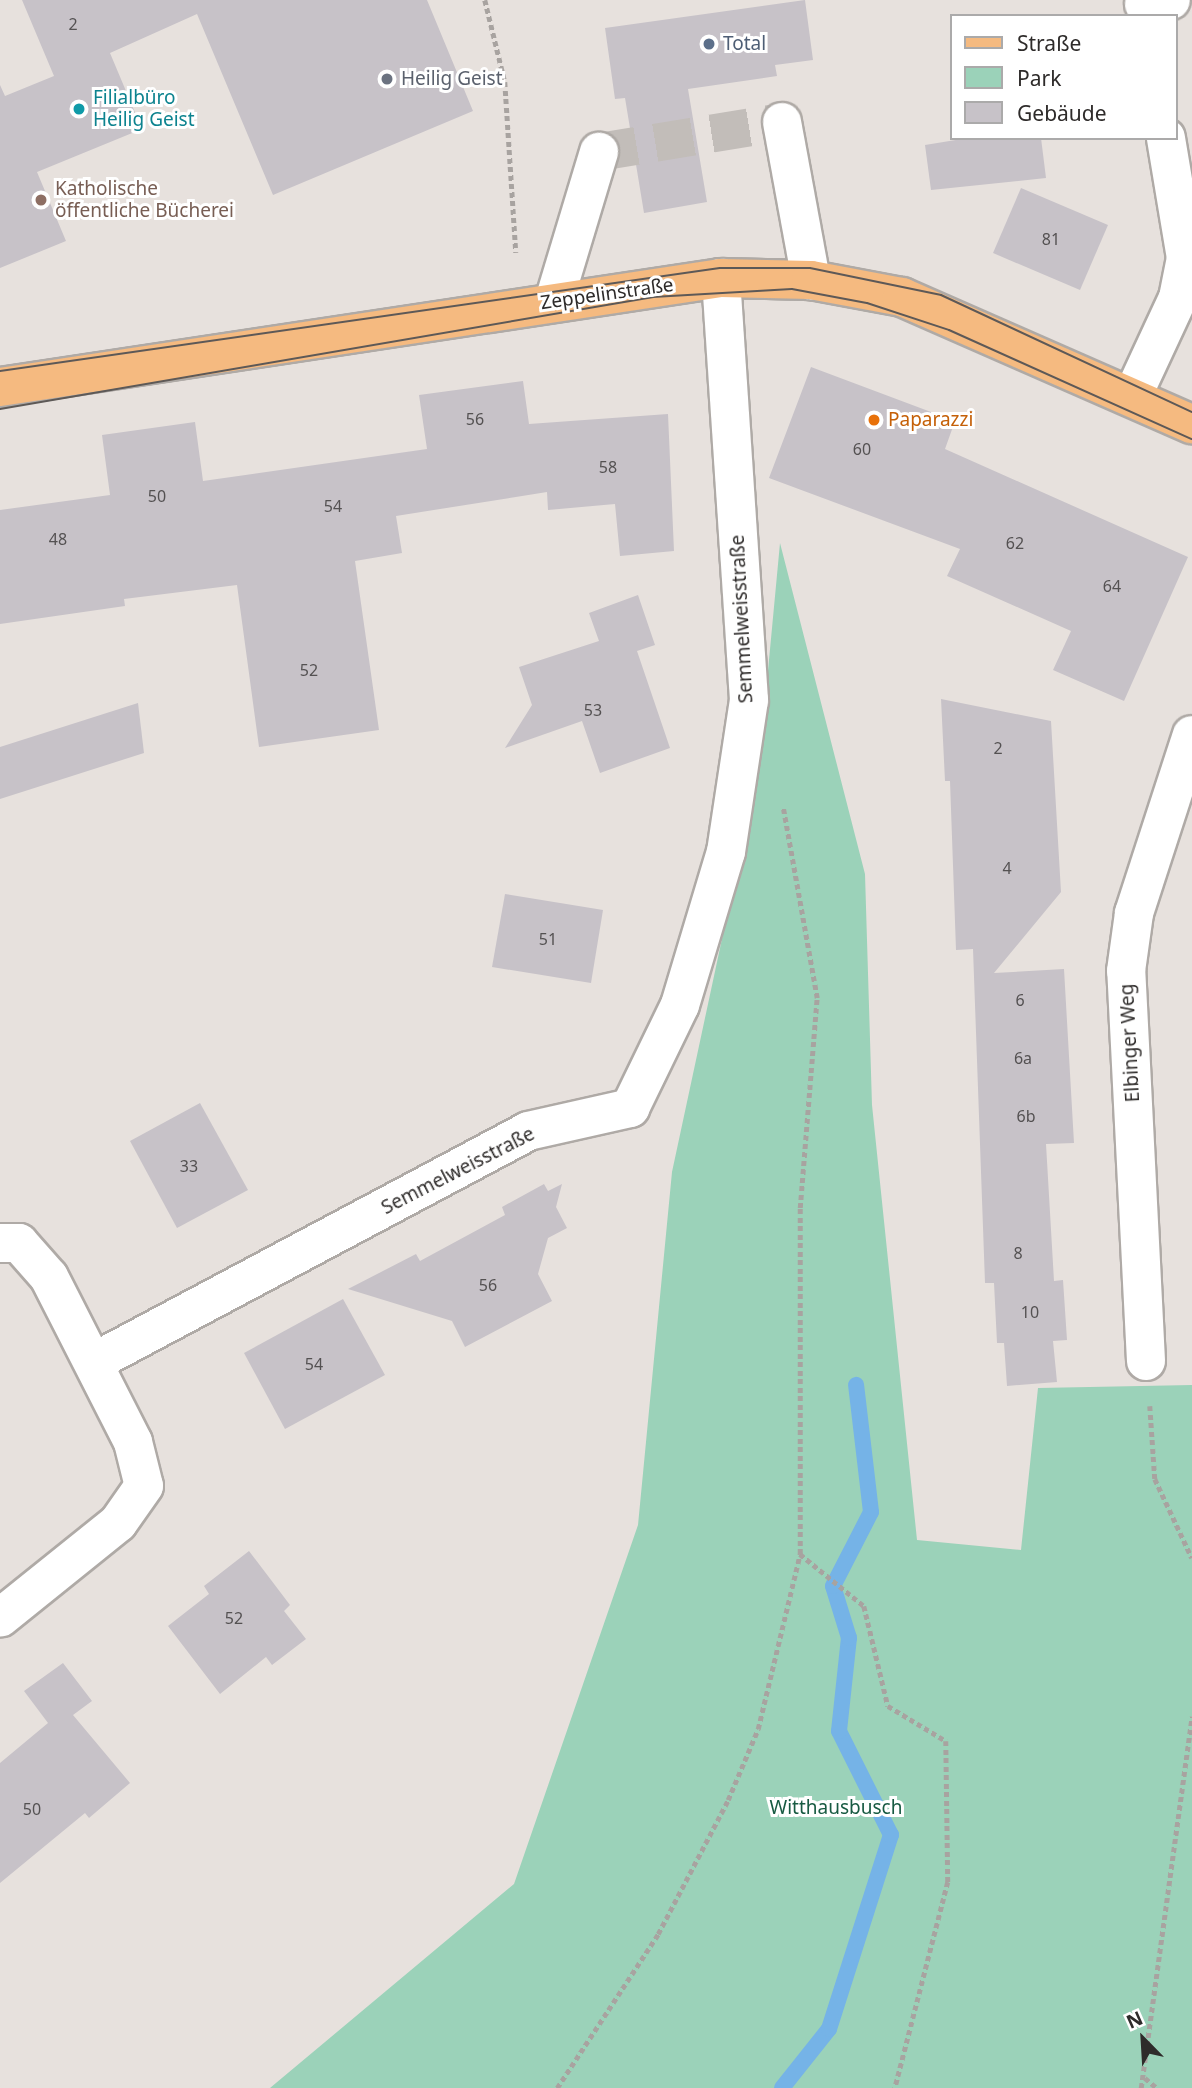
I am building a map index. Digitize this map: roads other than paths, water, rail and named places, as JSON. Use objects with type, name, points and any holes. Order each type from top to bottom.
[{"type":"main road","name":"Zeppelinstraße","points":[[0,387],[720,278],[811,280],[902,297],[1192,424]]},
{"type":"street","points":[[782,122],[811,280]]},
{"type":"street","points":[[1132,397],[1178,298],[1186,258],[1166,140]]},
{"type":"street","points":[[536,304],[599,152]]},
{"type":"street","name":"Semmelweisstraße","points":[[96,1361],[528,1131],[630,1108],[680,1005],[726,852],[749,700],[720,278]]},
{"type":"street","name":"Elbinger Weg","points":[[1146,1361],[1126,971],[1134,913],[1192,734]]},
{"type":"street","points":[[0,1243],[19,1243],[49,1277],[96,1361],[133,1442],[144,1486],[118,1523],[0,1618]]},
{"type":"waterway","points":[[782,2088],[829,2029],[891,1835],[839,1731],[849,1638],[833,1586],[871,1512],[856,1385]]},
{"type":"tunnel","points":[[599,152],[782,122]]},
{"type":"tram line","points":[[0,371],[720,268],[810,268],[941,295],[1192,412]]},
{"type":"tram line","points":[[0,409],[653,297],[792,289],[867,303],[949,330],[1192,439]]},
{"type":"place","name":"Total","points":[[709,44]]},
{"type":"place","name":"Heilig Geist","points":[[387,79]]},
{"type":"place","name":"Filialbüro Heilig Geist","points":[[79,109]]},
{"type":"place","name":"Katholische öffentliche Bücherei","points":[[41,200]]},
{"type":"place","name":"Paparazzi","points":[[874,420]]},
{"type":"park label","name":"Witthausbusch","points":[[836,1808]]}]
